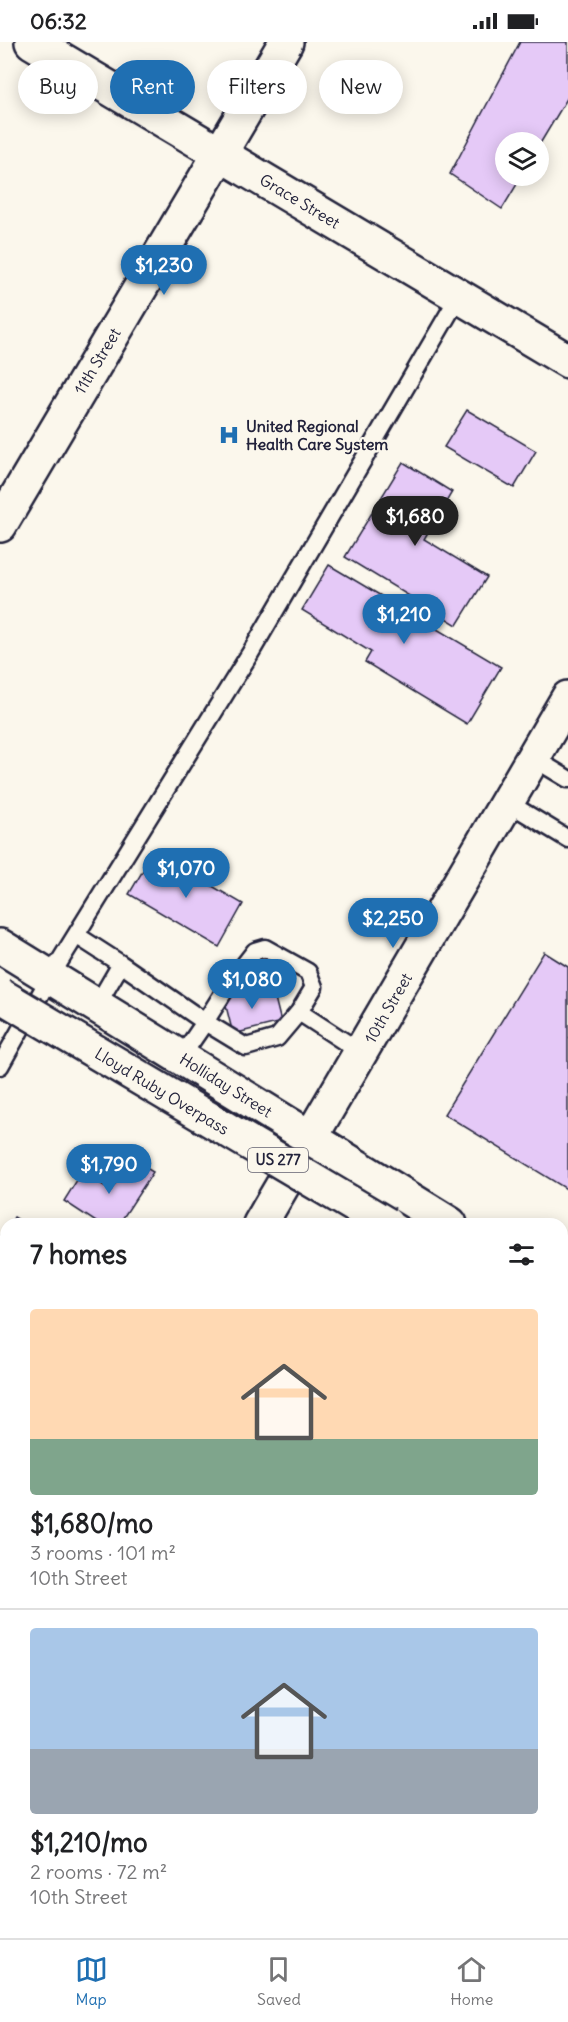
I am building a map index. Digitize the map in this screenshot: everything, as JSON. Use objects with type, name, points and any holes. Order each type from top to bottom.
[{"type":"main road","name":"Grace Street","points":[[32,42],[568,361]]},
{"type":"main road","name":"11th Street","points":[[3,513],[286,42]]},
{"type":"main road","name":"10th Street","points":[[264,1218],[568,698]]},
{"type":"main road","name":"Holliday Street","points":[[0,946],[440,1218]]},
{"type":"main road","name":"Lloyd Ruby Overpass","points":[[0,995],[376,1218]]},
{"type":"lane","points":[[0,1066],[50,977],[250,652],[459,296]]},
{"type":"lane","points":[[533,758],[568,779]]},
{"type":"lane","points":[[507,802],[568,838]]},
{"type":"lane","points":[[76,935],[205,1022],[246,1047],[277,1038],[299,1012],[314,987],[308,972],[265,948],[255,951],[227,987],[205,1022],[181,1057]]},
{"type":"lane","points":[[97,1005],[122,964]]},
{"type":"lane","points":[[299,1012],[362,1053]]},
{"type":"building","points":[[520,42],[568,42],[568,97],[547,132],[495,132],[495,186],[516,186],[502,209],[450,174]]},
{"type":"building","points":[[467,410],[536,451],[514,488],[444,447]]},
{"type":"building","points":[[403,462],[452,492],[424,539],[487,577],[457,625],[345,557]]},
{"type":"building","points":[[329,565],[501,667],[467,724],[365,662],[371,652],[302,610]]},
{"type":"building","points":[[154,852],[243,904],[219,947],[129,894]]},
{"type":"building","points":[[544,952],[568,967],[568,1190],[444,1114]]},
{"type":"building","points":[[272,986],[281,1022],[233,1034],[224,998]]},
{"type":"building","points":[[131,1159],[153,1172],[123,1218],[90,1218],[64,1201],[82,1172],[111,1190]]},
{"type":"place","name":"United Regional Health Care System","points":[[229,435]]}]
